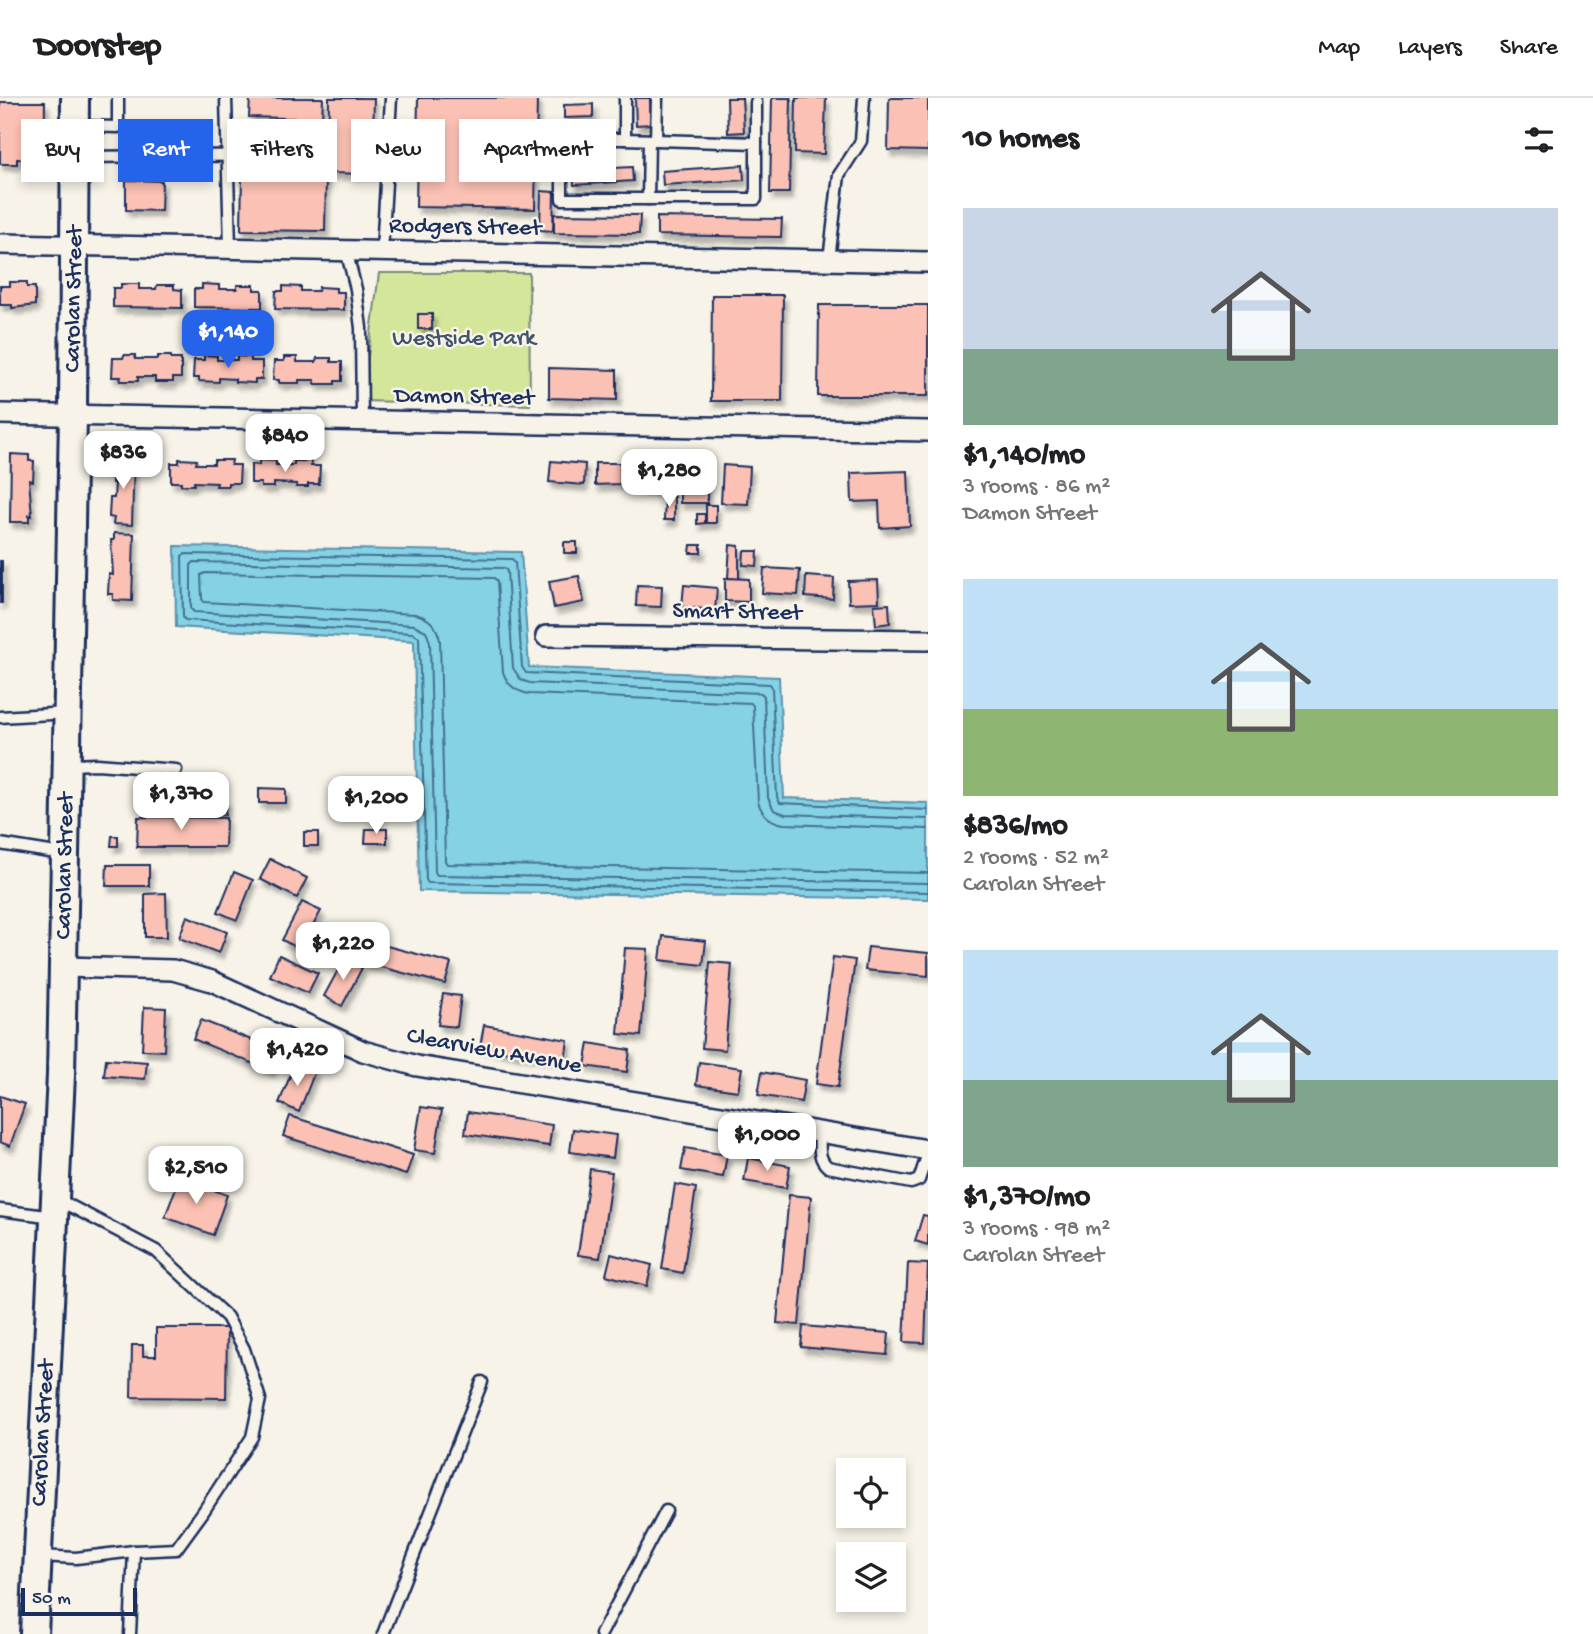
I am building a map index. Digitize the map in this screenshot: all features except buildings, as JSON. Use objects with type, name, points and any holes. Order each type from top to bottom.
[{"type":"street","name":"Carolan Street","points":[[75,98],[75,119]]},
{"type":"street","name":"Carolan Street","points":[[34,1634],[64,967],[74,415],[75,182]]},
{"type":"street","name":"Rodgers Street","points":[[0,244],[928,262]]},
{"type":"street","name":"Damon Street","points":[[0,414],[928,431]]},
{"type":"street","name":"Smart Street","points":[[546,636],[928,640]]},
{"type":"street","name":"Clearview Avenue","points":[[64,967],[173,970],[212,981],[363,1051],[417,1066],[928,1152]]},
{"type":"lane","points":[[104,127],[118,127],[118,98]]},
{"type":"lane","points":[[226,98],[227,127]]},
{"type":"lane","points":[[382,251],[391,98]]},
{"type":"lane","points":[[625,98],[625,139]]},
{"type":"lane","points":[[648,199],[657,98]]},
{"type":"lane","points":[[830,260],[839,175],[862,141],[864,98]]},
{"type":"lane","points":[[756,102],[756,143],[756,200],[562,199],[562,139],[756,143]]},
{"type":"lane","points":[[104,157],[227,156]]},
{"type":"lane","points":[[229,182],[230,247]]},
{"type":"lane","points":[[346,250],[356,289],[361,328],[362,421]]},
{"type":"lane","points":[[0,717],[68,713]]},
{"type":"lane","points":[[67,765],[97,764],[176,770]]},
{"type":"lane","points":[[0,844],[66,855]]},
{"type":"lane","points":[[820,1133],[819,1154],[822,1163],[828,1167],[911,1182],[921,1177],[928,1152]]},
{"type":"lane","points":[[0,1210],[55,1208],[156,1251],[227,1317],[244,1349],[260,1399],[252,1437],[203,1513],[176,1549],[134,1550],[76,1558],[37,1556]]},
{"type":"lane","points":[[383,1634],[482,1382]]},
{"type":"lane","points":[[601,1634],[666,1511]]},
{"type":"lane","points":[[130,1634],[134,1550]]},
{"type":"green space","name":"Westside Park","points":[[379,273],[529,273],[530,405],[362,401]]},
{"type":"water","points":[[175,546],[521,552],[529,667],[779,677],[784,798],[928,803],[928,899],[419,891],[414,641],[176,627]]}]
